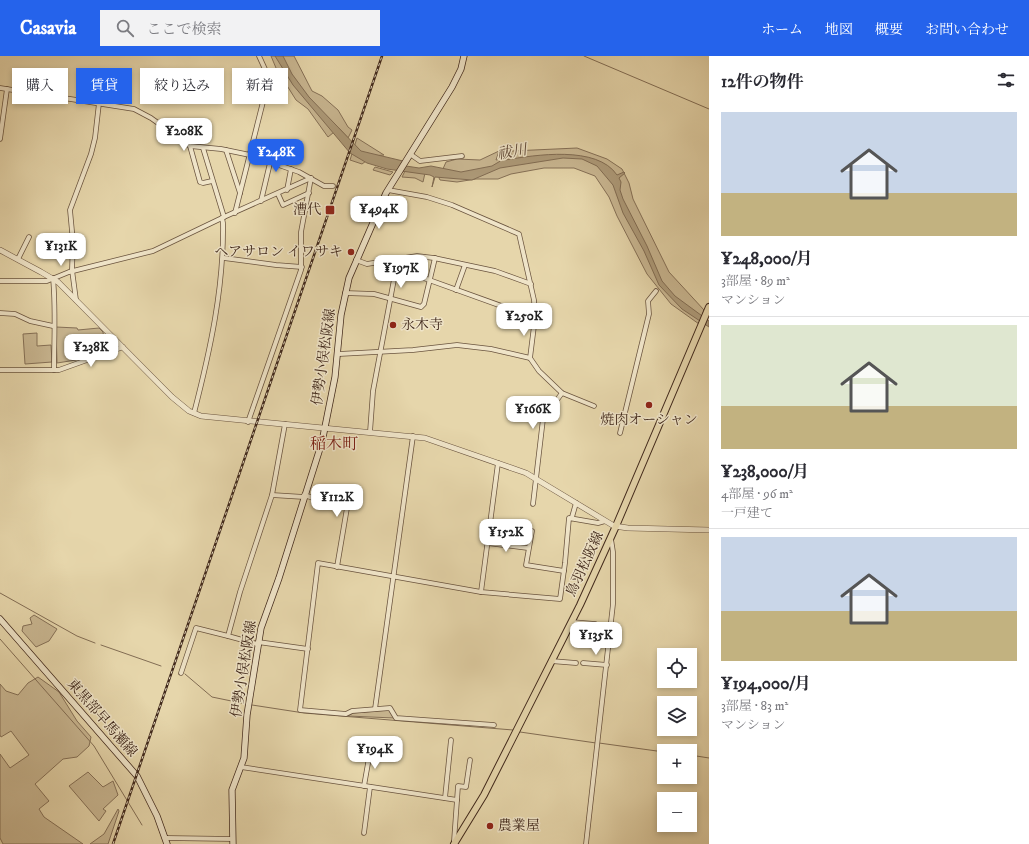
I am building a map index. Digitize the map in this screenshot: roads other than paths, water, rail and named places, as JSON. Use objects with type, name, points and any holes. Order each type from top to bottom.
[{"type":"main road","name":"伊勢小俣松阪線","points":[[233,842],[232,790],[234,779],[241,767],[245,752],[248,715],[258,643],[263,620],[277,585],[304,496],[315,466],[325,428],[338,354],[340,321],[345,293],[356,260],[394,178],[452,87],[460,71],[464,56]]},
{"type":"main road","name":"鳥羽松阪線","points":[[454,844],[484,795],[611,539],[709,307]]},
{"type":"main road","name":"東黒部早馬瀬線","points":[[0,620],[137,776],[166,841]]},
{"type":"street","points":[[235,213],[269,78],[259,56]]},
{"type":"street","points":[[0,88],[76,99]]},
{"type":"street","points":[[0,139],[7,89]]},
{"type":"street","points":[[76,300],[69,219],[70,206],[91,154],[95,138],[99,104]]},
{"type":"street","points":[[109,104],[138,110],[190,146],[226,150],[250,155],[291,169],[324,186],[333,186]]},
{"type":"street","points":[[190,146],[200,182],[203,183],[212,180]]},
{"type":"street","points":[[194,413],[209,357],[224,258],[223,218],[203,148]]},
{"type":"street","points":[[226,150],[240,193]]},
{"type":"street","points":[[409,155],[420,161],[462,156]]},
{"type":"street","points":[[261,201],[270,163]]},
{"type":"street","points":[[288,190],[291,169]]},
{"type":"street","points":[[0,281],[47,280],[153,251],[223,218],[288,190],[311,178]]},
{"type":"street","points":[[248,422],[302,267],[301,232],[311,178]]},
{"type":"street","points":[[388,190],[427,197],[452,205],[519,234],[531,284],[535,318],[530,358],[539,371],[562,393],[594,406]]},
{"type":"street","points":[[278,194],[283,205],[309,194]]},
{"type":"street","points":[[18,259],[29,237]]},
{"type":"street","points":[[0,250],[53,278],[172,397],[194,413],[214,418],[248,422],[413,436],[437,442],[536,478],[605,521],[616,526],[709,530]]},
{"type":"street","points":[[54,251],[73,252]]},
{"type":"street","points":[[356,260],[367,264],[417,256],[435,258],[495,271],[531,284]]},
{"type":"street","points":[[224,258],[272,265],[302,267]]},
{"type":"street","points":[[345,293],[374,294],[391,300],[423,306],[435,258]]},
{"type":"street","points":[[456,290],[465,265]]},
{"type":"street","points":[[370,432],[373,391],[395,274],[407,272],[535,318]]},
{"type":"street","points":[[53,278],[56,315],[53,326],[54,370]]},
{"type":"street","points":[[620,433],[649,314],[648,301],[656,292]]},
{"type":"street","points":[[0,313],[15,314],[30,321],[53,326]]},
{"type":"street","points":[[338,354],[462,345],[491,349],[530,358]]},
{"type":"street","points":[[0,370],[54,370],[123,347]]},
{"type":"street","points":[[533,504],[542,419],[562,393]]},
{"type":"street","points":[[228,636],[240,592],[272,495],[285,424]]},
{"type":"street","points":[[375,710],[413,436]]},
{"type":"street","points":[[480,592],[498,463]]},
{"type":"street","points":[[272,495],[304,496],[316,499],[348,502],[337,567]]},
{"type":"street","points":[[494,725],[396,718],[390,708],[346,714],[300,710],[318,564],[480,592],[560,599],[569,518],[572,518],[576,502]]},
{"type":"street","points":[[572,518],[598,523],[605,521]]},
{"type":"street","points":[[532,531],[526,565],[564,571]]},
{"type":"street","points":[[586,844],[613,604],[611,539]]},
{"type":"street","points":[[487,543],[528,548]]},
{"type":"street","points":[[571,622],[595,624]]},
{"type":"street","points":[[181,672],[195,629],[198,628],[258,643],[308,649]]},
{"type":"street","points":[[551,661],[576,663]]},
{"type":"street","points":[[583,663],[607,665]]},
{"type":"street","points":[[445,798],[451,740]]},
{"type":"street","points":[[364,786],[370,752]]},
{"type":"street","points":[[454,844],[458,786],[466,787],[470,760]]},
{"type":"street","points":[[241,767],[457,800]]},
{"type":"street","points":[[364,833],[370,787]]},
{"type":"street","points":[[166,841],[233,842]]},
{"type":"waterway","points":[[584,56],[709,109]]},
{"type":"waterway","points":[[0,593],[77,636],[95,643]]},
{"type":"waterway","points":[[0,639],[94,746],[142,825]]},
{"type":"waterway","points":[[101,645],[161,666]]},
{"type":"waterway","points":[[185,674],[212,697],[246,704]]},
{"type":"waterway","points":[[252,705],[304,713],[513,730]]},
{"type":"waterway","points":[[520,732],[596,743]]},
{"type":"waterway","points":[[599,743],[657,751]]},
{"type":"waterway","points":[[697,756],[709,758]]},
{"type":"railway","points":[[113,844],[382,56]]},
{"type":"place","name":"漕代","points":[[330,210]]},
{"type":"place","name":"ヘアサロン イワサキ","points":[[351,252]]},
{"type":"place","name":"永木寺","points":[[393,325]]},
{"type":"place","name":"焼肉オーシャン","points":[[649,405]]},
{"type":"place","name":"農業屋","points":[[490,826]]},
{"type":"district","name":"稲木町","points":[[334,444]]},
{"type":"water label","name":"祓川","points":[[512,152]]}]
